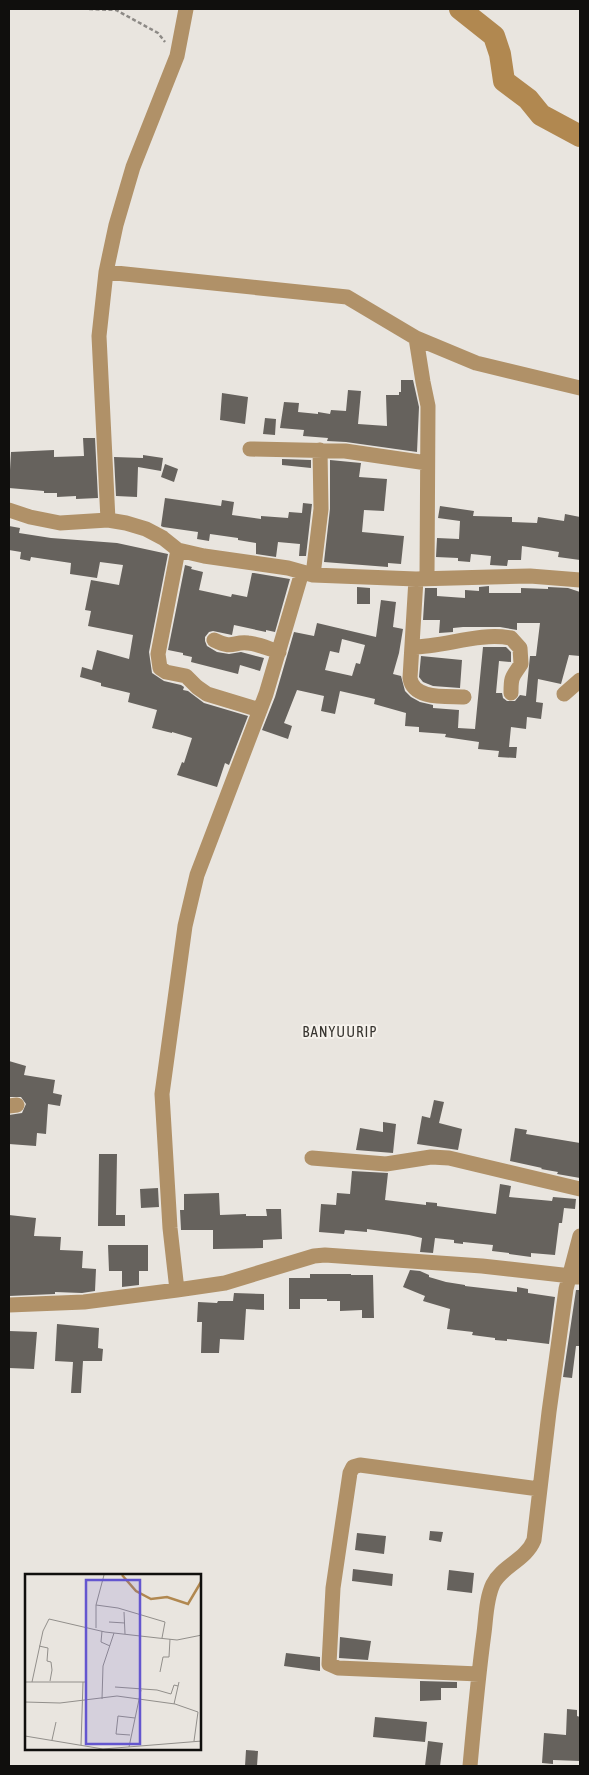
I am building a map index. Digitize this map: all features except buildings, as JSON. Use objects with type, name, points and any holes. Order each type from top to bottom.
[{"type":"street","points":[[108,520],[99,336],[106,272],[116,225],[133,167],[177,56],[186,9]]},
{"type":"street","points":[[106,272],[347,297],[416,338],[476,363],[580,388]]},
{"type":"street","points":[[416,338],[428,406],[429,437],[421,579],[410,678],[414,689],[425,694],[464,697]]},
{"type":"street","points":[[250,449],[345,451],[427,463]]},
{"type":"street","points":[[177,1290],[170,1228],[162,1094],[185,926],[197,876],[260,710],[308,573],[321,509],[320,450]]},
{"type":"street","points":[[9,510],[30,517],[60,523],[108,520],[146,528],[178,550],[308,573],[421,579],[530,576],[580,580]]},
{"type":"street","points":[[178,550],[158,654],[160,668],[166,672],[186,676],[207,694],[260,710]]},
{"type":"street","points":[[412,647],[427,647],[482,637],[511,638],[520,648],[521,664],[514,672],[511,680],[511,693]]},
{"type":"street","points":[[214,640],[224,645],[247,642],[279,652]]},
{"type":"street","points":[[564,694],[580,680]]},
{"type":"street","points":[[312,1158],[386,1164],[431,1157],[448,1158],[580,1189]]},
{"type":"street","points":[[470,1766],[489,1596],[496,1578],[531,1546],[534,1540],[553,1383],[575,1276],[580,1236]]},
{"type":"street","points":[[9,1305],[84,1302],[225,1283],[314,1256],[336,1254],[575,1276]]},
{"type":"street","points":[[479,1674],[338,1668],[329,1664],[333,1588],[350,1472],[353,1468],[360,1465],[539,1489]]},
{"type":"path","points":[[89,9],[116,10],[158,33],[177,56]]},
{"type":"waterway","points":[[460,9],[494,36],[500,54],[504,81],[528,99],[541,115],[580,136]]},
{"type":"district","name":"BANYUURIP","points":[[340,1032]]}]
